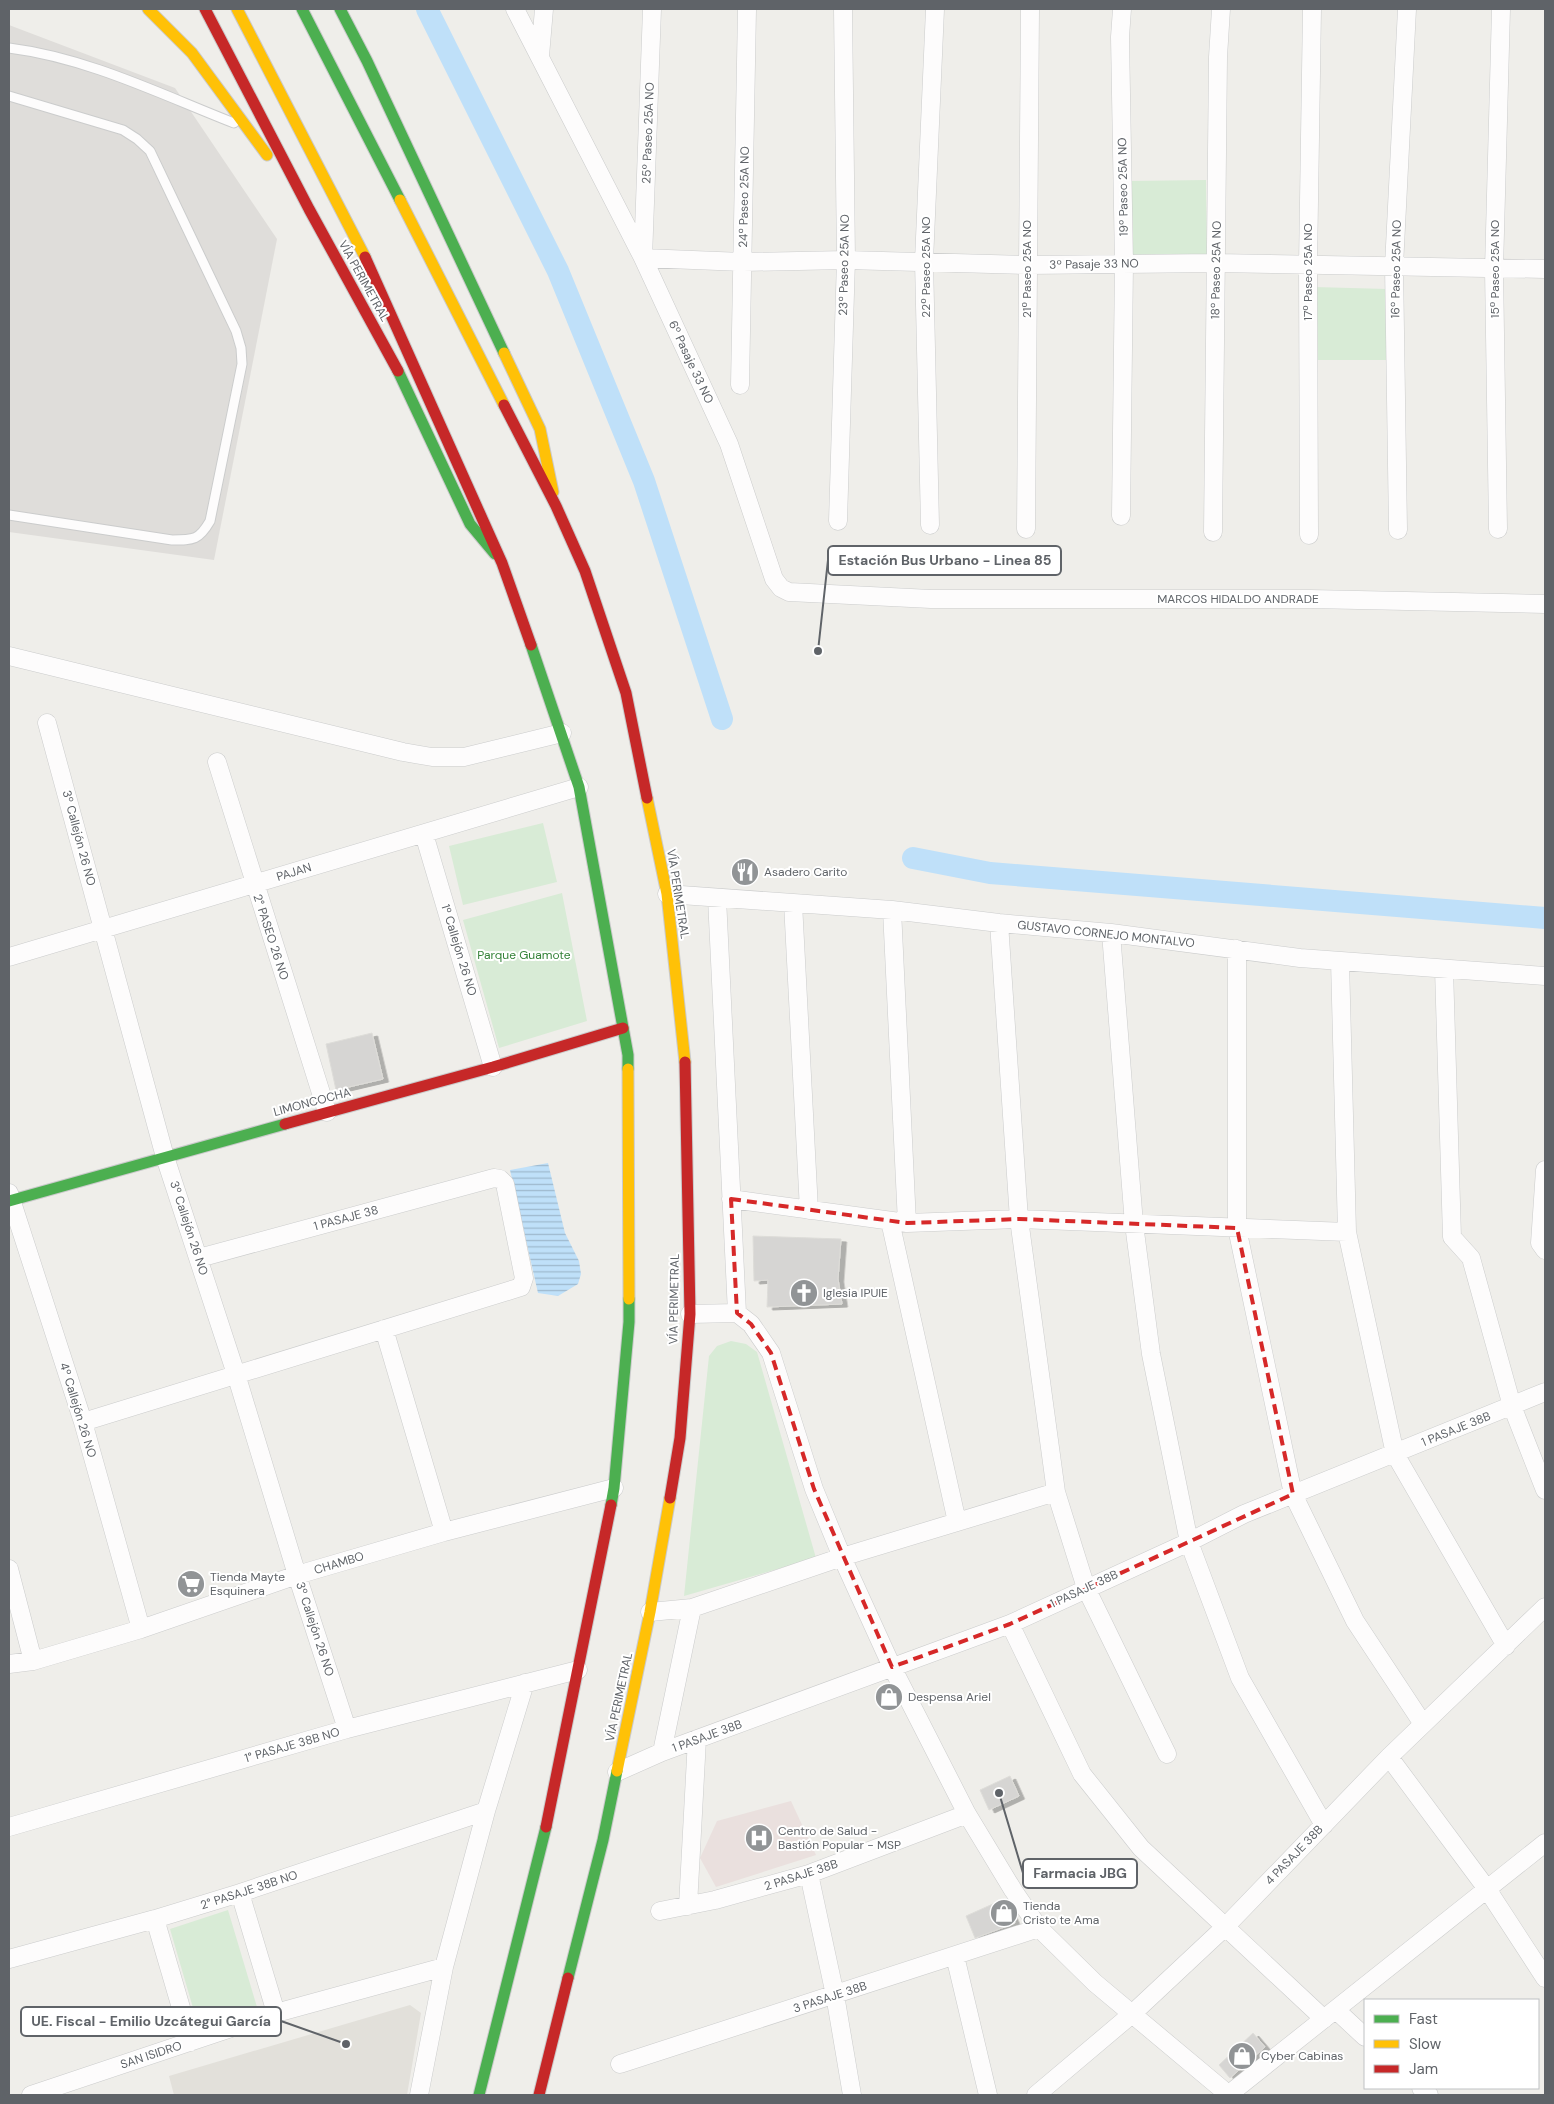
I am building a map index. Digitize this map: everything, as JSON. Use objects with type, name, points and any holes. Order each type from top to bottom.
[{"type":"main road","points":[[148,9],[192,53],[246,128],[309,209]]},
{"type":"main road","name":"VÍA PERIMETRAL","points":[[205,9],[309,209],[400,375],[470,524],[502,563]]},
{"type":"main road","name":"VÍA PERIMETRAL","points":[[237,9],[368,263],[502,563],[579,787],[628,1055],[629,1322],[614,1488],[544,1839],[479,2095]]},
{"type":"main road","name":"VÍA PERIMETRAL","points":[[302,9],[556,506],[585,570],[626,693],[667,894],[686,1077],[690,1314],[680,1438],[650,1612],[603,1840],[539,2095]]},
{"type":"main road","name":"VÍA PERIMETRAL","points":[[340,9],[367,61],[540,429],[556,506]]},
{"type":"main road","points":[[350,9],[367,61]]},
{"type":"main road","name":"LIMONCOCHA","points":[[9,1198],[493,1067],[623,1028]]},
{"type":"street","name":"6º Pasaje 33 NO","points":[[515,9],[644,258],[729,444],[774,579],[781,588],[790,592],[931,599]]},
{"type":"street","points":[[540,56],[544,9]]},
{"type":"street","name":"25º Paseo 25A NO","points":[[644,258],[652,9]]},
{"type":"street","name":"24º Paseo 25A NO","points":[[740,385],[747,9]]},
{"type":"street","name":"23º Paseo 25A NO","points":[[838,521],[846,260],[843,9]]},
{"type":"street","name":"22º Paseo 25A NO","points":[[930,525],[924,261],[935,9]]},
{"type":"street","name":"21º Paseo 25A NO","points":[[1026,529],[1030,9]]},
{"type":"street","name":"19º Paseo 25A NO","points":[[1121,516],[1124,264],[1120,37],[1122,9]]},
{"type":"street","name":"18º Paseo 25A NO","points":[[1212,532],[1218,57],[1221,9]]},
{"type":"street","name":"17º Paseo 25A NO","points":[[1308,535],[1308,265],[1312,9]]},
{"type":"street","name":"16º Paseo 25A NO","points":[[1398,530],[1394,266],[1407,9]]},
{"type":"street","name":"15º Paseo 25A NO","points":[[1498,529],[1494,269],[1501,9]]},
{"type":"street","name":"3º Pasaje 33 NO","points":[[644,258],[743,262],[846,260],[1027,265],[1216,263],[1545,269]]},
{"type":"street","name":"MARCOS HIDALDO ANDRADE","points":[[931,599],[1310,599],[1545,604]]},
{"type":"street","points":[[9,656],[432,757],[464,757],[562,733]]},
{"type":"street","name":"3º Callejón 26 NO","points":[[47,722],[165,1157],[236,1374],[297,1575],[347,1729]]},
{"type":"street","name":"2° PASEO 26 NO","points":[[217,762],[327,1112]]},
{"type":"street","name":"PAJAN","points":[[9,957],[579,787]]},
{"type":"street","name":"1º Callejón 26 NO","points":[[424,834],[493,1067]]},
{"type":"street","name":"GUSTAVO CORNEJO MONTALVO","points":[[667,894],[892,910],[999,923],[1111,933],[1300,958],[1545,976]]},
{"type":"street","points":[[717,898],[738,1314]]},
{"type":"street","points":[[793,903],[809,1210]]},
{"type":"street","points":[[892,910],[899,1222],[957,1522]]},
{"type":"street","points":[[999,923],[1019,1219],[1056,1492],[1086,1588],[1167,1754]]},
{"type":"street","points":[[1111,933],[1134,1224],[1151,1354],[1189,1542],[1240,1678],[1324,1825]]},
{"type":"street","points":[[1238,949],[1237,1228],[1293,1494],[1355,1621],[1423,1724]]},
{"type":"street","points":[[1340,961],[1347,1232],[1395,1454],[1506,1646]]},
{"type":"street","points":[[1444,969],[1452,1237],[1471,1258],[1512,1406],[1545,1490]]},
{"type":"street","points":[[1545,1170],[1540,1242],[1545,1250]]},
{"type":"street","name":"1 PASAJE 38","points":[[199,1258],[494,1178],[505,1184],[524,1278],[521,1287],[384,1329]]},
{"type":"street","name":"4º Callejón 26 NO","points":[[9,1198],[83,1422],[141,1629]]},
{"type":"street","points":[[732,1199],[899,1222],[1019,1219],[1347,1232]]},
{"type":"street","points":[[690,1314],[738,1314],[751,1324],[771,1353],[814,1490],[892,1667],[966,1814],[1039,1928],[1095,1983],[1228,2095],[1545,1843]]},
{"type":"street","points":[[83,1422],[384,1329],[444,1532]]},
{"type":"street","name":"1 PASAJE 38B","points":[[617,1772],[662,1752],[1010,1624],[1189,1542],[1244,1514],[1545,1392]]},
{"type":"street","name":"CHAMBO","points":[[9,1664],[32,1661],[141,1629],[297,1575],[444,1532],[614,1488]]},
{"type":"street","points":[[650,1612],[692,1608],[842,1557],[1056,1492]]},
{"type":"street","points":[[9,1569],[32,1661]]},
{"type":"street","name":"4 PASAJE 38B","points":[[1036,2095],[1132,2014],[1225,1927],[1389,1757],[1545,1607]]},
{"type":"street","points":[[662,1752],[692,1608]]},
{"type":"street","points":[[1010,1624],[1082,1774],[1141,1848],[1225,1927],[1330,2015],[1364,2036]]},
{"type":"street","name":"1° PASAJE 38B NO","points":[[9,1827],[347,1729],[578,1670]]},
{"type":"street","points":[[419,2095],[444,1967],[486,1811],[525,1683]]},
{"type":"street","points":[[688,1906],[697,1739]]},
{"type":"street","points":[[1389,1757],[1487,1890],[1545,1978]]},
{"type":"street","name":"2° PASAJE 38B NO","points":[[9,1959],[155,1919],[240,1893],[486,1811]]},
{"type":"street","name":"2 PASAJE 38B","points":[[660,1911],[688,1906],[808,1874],[966,1814]]},
{"type":"street","points":[[808,1874],[835,1995],[852,2095]]},
{"type":"street","points":[[240,1893],[276,2013]]},
{"type":"street","points":[[155,1919],[191,2042]]},
{"type":"street","name":"3 PASAJE 38B","points":[[620,2064],[1039,1928]]},
{"type":"street","points":[[955,1956],[988,2095]]},
{"type":"street","name":"SAN ISIDRO","points":[[31,2095],[276,2013],[444,1967]]},
{"type":"lane","points":[[9,48],[37,52],[92,66],[246,128]]},
{"type":"lane","points":[[9,96],[122,130],[137,139],[150,151],[236,331],[241,348],[242,364],[210,521],[202,534],[192,540],[172,540],[9,515]]},
{"type":"highlighted area","points":[[731,1199],[907,1223],[1019,1219],[1237,1228],[1293,1494],[1010,1624],[892,1667],[814,1489],[771,1353],[751,1324],[737,1313]]},
{"type":"shaded area","points":[[9,25],[175,88],[277,239],[214,560],[9,532]]},
{"type":"shaded area","name":"Centro de Salud - Bastión Popular - MSP","points":[[791,1801],[816,1855],[716,1887],[700,1858],[717,1821]]},
{"type":"shaded area","points":[[410,2005],[421,2013],[407,2095],[174,2095],[169,2076]]},
{"type":"green space","points":[[1206,180],[1207,260],[1129,259],[1129,181]]},
{"type":"green space","points":[[1314,287],[1387,289],[1388,360],[1313,360]]},
{"type":"green space","points":[[543,823],[557,882],[463,905],[449,846]]},
{"type":"green space","name":"Parque Guamote","points":[[562,893],[587,1021],[499,1048],[463,920]]},
{"type":"green space","points":[[731,1341],[746,1344],[757,1352],[816,1558],[684,1596],[709,1356],[717,1346]]},
{"type":"green space","points":[[228,1910],[257,2007],[198,2025],[170,1929]]},
{"type":"water","points":[[548,1163],[565,1233],[579,1261],[581,1274],[578,1284],[558,1296],[538,1293],[510,1170]]},
{"type":"building","points":[[372,1033],[383,1079],[336,1090],[326,1044]]},
{"type":"building","points":[[753,1236],[841,1239],[838,1279],[842,1304],[767,1307],[768,1280],[754,1281]]},
{"type":"building","points":[[1010,1776],[1019,1796],[989,1810],[980,1790]]},
{"type":"building","points":[[1004,1899],[1015,1923],[975,1938],[966,1916]]},
{"type":"building","name":"Cyber Cabinas","points":[[1253,2033],[1265,2047],[1230,2078],[1219,2065]]},
{"type":"waterway","points":[[427,9],[558,271],[644,481],[722,719]]},
{"type":"waterway","points":[[913,858],[990,873],[1545,918]]},
{"type":"traffic: fast","points":[[302,9],[400,200]]},
{"type":"traffic: fast","points":[[340,9],[367,61],[504,353]]},
{"type":"traffic: fast","points":[[398,371],[470,524],[495,554]]},
{"type":"traffic: fast","points":[[531,645],[579,787],[628,1055],[628,1069]]},
{"type":"traffic: fast","points":[[9,1201],[285,1124]]},
{"type":"traffic: fast","points":[[611,1505],[629,1322],[629,1299]]},
{"type":"traffic: fast","points":[[568,1978],[603,1840],[617,1771]]},
{"type":"traffic: fast","points":[[479,2095],[546,1827]]},
{"type":"traffic: slow","points":[[148,9],[192,53],[267,155]]},
{"type":"traffic: slow","points":[[237,9],[365,257]]},
{"type":"traffic: slow","points":[[400,200],[504,405]]},
{"type":"traffic: slow","points":[[504,353],[540,429],[553,492]]},
{"type":"traffic: slow","points":[[647,798],[667,894],[685,1062]]},
{"type":"traffic: slow","points":[[628,1069],[629,1299]]},
{"type":"traffic: slow","points":[[617,1771],[650,1612],[670,1498]]},
{"type":"traffic: jam","points":[[205,9],[309,209],[398,371]]},
{"type":"traffic: jam","points":[[365,257],[502,563],[531,645]]},
{"type":"traffic: jam","points":[[504,405],[556,506],[585,571],[626,693],[647,798]]},
{"type":"traffic: jam","points":[[285,1124],[493,1067],[623,1028]]},
{"type":"traffic: jam","points":[[670,1498],[680,1438],[690,1314],[685,1062]]},
{"type":"traffic: jam","points":[[546,1827],[611,1505]]},
{"type":"traffic: jam","points":[[539,2095],[568,1978]]},
{"type":"place","name":"Estación Bus Urbano - Linea 85","points":[[818,651]]},
{"type":"place","name":"Asadero Carito","points":[[745,872]]},
{"type":"place","name":"Iglesia IPUIE","points":[[804,1293]]},
{"type":"place","name":"Tienda Mayte Esquinera","points":[[191,1584]]},
{"type":"place","name":"Despensa Ariel","points":[[889,1697]]},
{"type":"place","name":"Farmacia JBG","points":[[999,1793]]},
{"type":"place","name":"Centro de Salud - Bastión Popular - MSP","points":[[759,1838]]},
{"type":"place","name":"Tienda Cristo te Ama","points":[[1004,1913]]},
{"type":"place","name":"UE. Fiscal - Emilio Uzcátegui García","points":[[346,2044]]},
{"type":"place","name":"Cyber Cabinas","points":[[1242,2056]]}]
